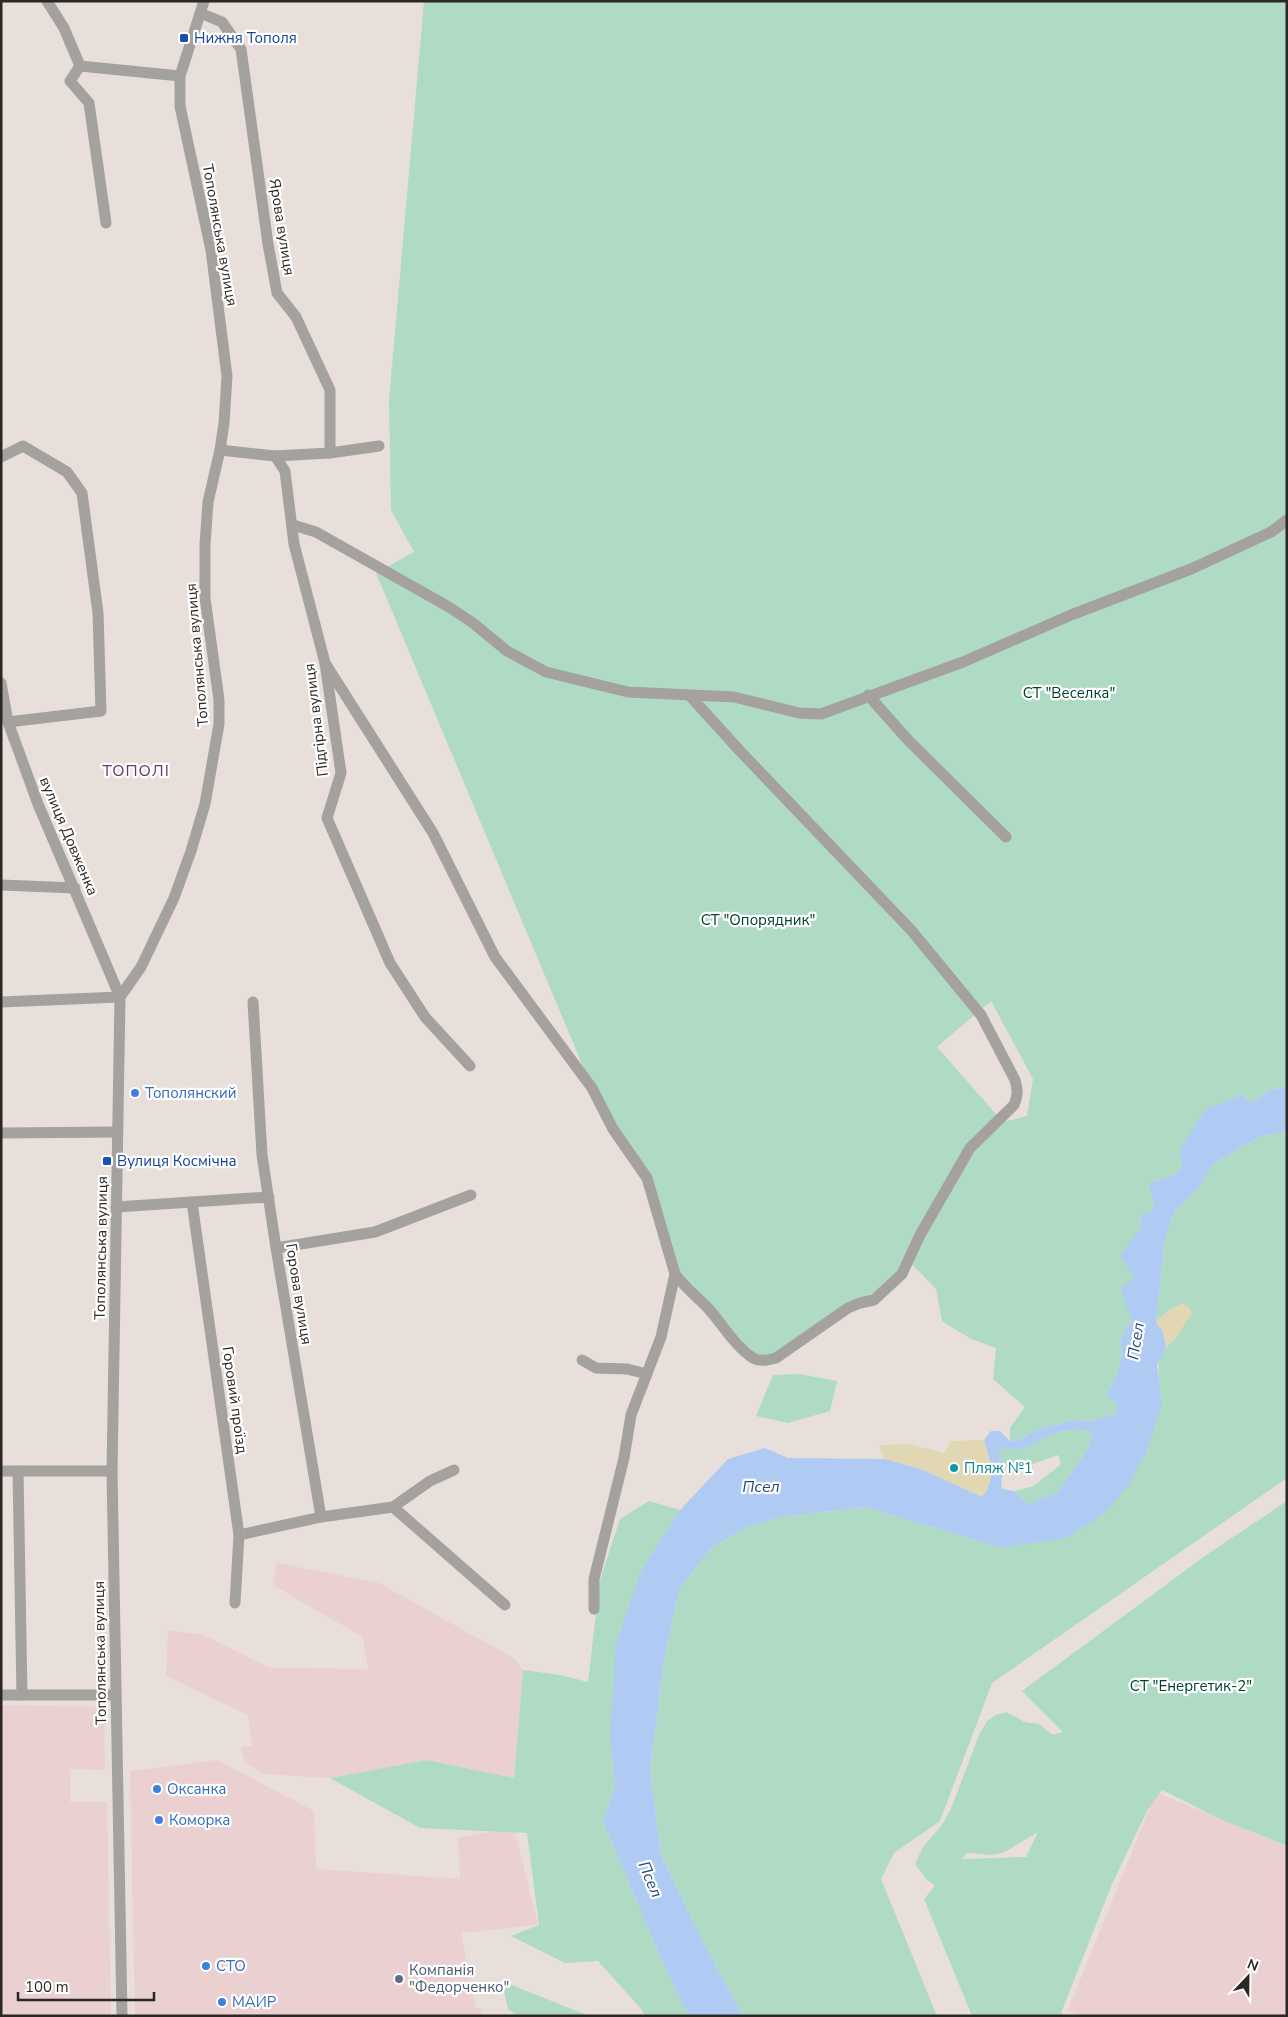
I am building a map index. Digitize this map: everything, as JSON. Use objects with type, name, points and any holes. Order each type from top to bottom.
[{"type":"street","points":[[47,1],[64,28],[80,66]]},
{"type":"street","name":"Тополянська вулиця","points":[[122,2016],[112,1471],[120,997],[141,967],[174,898],[202,813],[220,724],[219,700],[205,598],[205,545],[208,502],[220,450],[227,376],[210,250],[180,106],[180,76],[204,1]]},
{"type":"street","name":"Ярова вулиця","points":[[200,13],[222,22],[241,49],[277,293],[296,317],[330,390],[330,453]]},
{"type":"street","points":[[80,66],[180,76]]},
{"type":"street","points":[[80,66],[70,81],[89,103],[106,223]]},
{"type":"street","points":[[1,457],[22,446],[67,472],[82,493],[98,613],[101,710],[8,722]]},
{"type":"street","points":[[220,450],[274,456],[330,453],[379,446]]},
{"type":"street","name":"Підгірна вулиця","points":[[274,456],[286,470],[294,544],[325,663],[340,774],[327,818],[390,963],[425,1017],[470,1066]]},
{"type":"street","points":[[293,525],[316,532],[450,608],[473,623],[507,651],[546,672],[628,692],[734,698],[799,713],[821,714],[868,695],[963,662],[1071,615],[1191,569],[1271,532],[1287,520]]},
{"type":"street","points":[[325,663],[433,833],[495,958],[592,1088],[613,1129],[647,1178],[676,1274],[684,1286],[706,1306],[752,1358],[759,1360],[776,1358],[848,1308],[874,1300],[902,1274],[920,1235],[970,1148],[1014,1105],[1018,1096],[1015,1080],[982,1015],[911,930],[691,697]]},
{"type":"street","name":"вулиця Довженка","points":[[1,683],[8,722],[38,804],[120,997]]},
{"type":"street","points":[[868,695],[908,740],[1006,837]]},
{"type":"street","points":[[1,885],[75,888]]},
{"type":"street","points":[[1,1002],[120,997]]},
{"type":"street","name":"Горова вулиця","points":[[254,1002],[262,1155],[322,1517]]},
{"type":"street","points":[[1,1133],[117,1132]]},
{"type":"street","points":[[276,1248],[375,1232],[471,1195]]},
{"type":"street","points":[[116,1206],[269,1197]]},
{"type":"street","name":"Горовий проїзд","points":[[192,1202],[239,1535],[235,1603]]},
{"type":"street","points":[[594,1609],[594,1579],[624,1458],[631,1415],[660,1337],[676,1274]]},
{"type":"street","points":[[582,1360],[596,1368],[627,1369],[647,1374]]},
{"type":"street","points":[[239,1535],[322,1517],[393,1507],[430,1481],[454,1470]]},
{"type":"street","points":[[1,1471],[112,1471]]},
{"type":"street","points":[[18,1471],[22,1695]]},
{"type":"street","points":[[393,1507],[505,1605]]},
{"type":"street","points":[[1,1695],[115,1695]]},
{"type":"shaded area","points":[[277,1563],[379,1583],[515,1659],[523,1670],[514,1778],[427,1760],[330,1778],[263,1774],[245,1763],[240,1747],[252,1746],[248,1715],[166,1676],[168,1630],[204,1635],[270,1668],[368,1669],[363,1637],[273,1585]]},
{"type":"shaded area","points":[[1,1705],[104,1707],[105,1770],[70,1769],[70,1802],[107,1802],[111,2016],[1,2016]]},
{"type":"shaded area","points":[[217,1760],[314,1811],[316,1869],[460,1879],[458,1838],[514,1827],[538,1925],[461,1933],[476,2008],[481,2008],[482,2016],[135,2016],[130,1771]]},
{"type":"shaded area","points":[[1156,1792],[1287,1847],[1287,2016],[1080,2016],[1068,2010]]},
{"type":"green space","points":[[424,1],[1287,1],[1287,1086],[1271,1090],[1250,1103],[1242,1094],[1205,1110],[1182,1165],[1176,1174],[1149,1183],[1154,1204],[1142,1228],[1132,1242],[1135,1279],[1128,1312],[1132,1319],[1120,1340],[1120,1363],[1106,1396],[1117,1404],[1116,1414],[1091,1421],[1073,1420],[1034,1431],[1021,1439],[1010,1441],[1010,1428],[1025,1407],[993,1379],[996,1348],[971,1339],[942,1321],[936,1289],[909,1261],[902,1274],[776,1358],[759,1360],[684,1286],[647,1178],[592,1088],[376,573],[414,552],[391,510],[389,400]],"holes":[[[991,1001],[1033,1079],[1027,1116],[1003,1122],[937,1047]]]},
{"type":"green space","points":[[1287,1131],[1287,1478],[992,1683],[940,1821],[894,1853],[881,1879],[937,2016],[743,2016],[703,1942],[661,1855],[650,1771],[664,1660],[679,1590],[711,1548],[747,1527],[781,1517],[865,1507],[1002,1548],[1162,1403],[1158,1368],[1162,1353],[1175,1339],[1168,1311],[1156,1322],[1165,1238],[1175,1211],[1199,1187],[1214,1163],[1261,1136]]},
{"type":"green space","points":[[799,1374],[837,1381],[830,1411],[788,1423],[756,1416],[773,1375]]},
{"type":"green space","points":[[1076,1429],[1092,1432],[1088,1449],[1057,1493],[1028,1504],[1014,1491],[1034,1486],[1061,1464],[1058,1455],[1029,1465],[1002,1467],[999,1460],[999,1449],[1022,1448],[1054,1433]]},
{"type":"green space","points":[[649,1501],[680,1510],[642,1569],[610,1738],[615,1787],[603,1822],[655,1944],[689,2016],[644,2016],[642,2010],[598,1961],[565,1963],[511,1936],[539,1925],[527,1833],[420,1828],[330,1778],[427,1760],[514,1778],[523,1670],[560,1675],[588,1682],[600,1580],[620,1519]]},
{"type":"green space","name":"СТ \"Енергетик-2\"","points":[[1287,1501],[1287,1846],[1222,1820],[1162,1790],[1148,1809],[1112,1884],[1061,2013],[1065,2016],[972,2016],[924,1899],[935,1886],[926,1879],[915,1864],[923,1847],[941,1826],[950,1811],[979,1735],[987,1721],[996,1715],[1006,1712],[1025,1722],[1039,1724],[1053,1735],[1063,1732],[1022,1691],[1209,1553]],"holes":[[[1038,1832],[1026,1857],[962,1859],[967,1853],[991,1855],[1003,1853]]]},
{"type":"green space","points":[[502,1981],[589,2016],[518,2016],[508,2009]]},
{"type":"sand","points":[[1180,1304],[1188,1306],[1192,1313],[1175,1339],[1166,1346],[1163,1332],[1156,1322],[1168,1311]]},
{"type":"sand","name":"Пляж №1","points":[[984,1440],[990,1462],[991,1476],[987,1490],[982,1497],[921,1469],[884,1459],[879,1445],[909,1444],[944,1453],[951,1441]]},
{"type":"water","name":"Псел","points":[[1287,1086],[1287,1131],[1261,1136],[1214,1163],[1199,1187],[1175,1211],[1165,1238],[1156,1322],[1163,1332],[1166,1346],[1157,1366],[1162,1403],[1146,1452],[1128,1486],[1107,1511],[1067,1538],[1002,1548],[865,1507],[781,1517],[747,1527],[711,1548],[679,1590],[664,1660],[650,1771],[661,1855],[703,1942],[743,2016],[689,2016],[655,1944],[603,1822],[615,1787],[610,1738],[616,1644],[642,1569],[680,1510],[728,1459],[765,1448],[788,1458],[884,1459],[921,1469],[982,1497],[987,1490],[991,1476],[990,1462],[984,1440],[991,1431],[1000,1431],[1010,1441],[1021,1439],[1034,1431],[1073,1420],[1091,1421],[1116,1414],[1117,1404],[1106,1396],[1120,1363],[1120,1340],[1132,1319],[1121,1288],[1135,1278],[1120,1255],[1141,1228],[1141,1214],[1149,1213],[1154,1204],[1149,1183],[1176,1174],[1182,1165],[1179,1151],[1205,1110],[1242,1094],[1250,1103],[1271,1090]],"holes":[[[1076,1429],[1092,1432],[1088,1449],[1057,1493],[1028,1504],[1014,1491],[1002,1489],[999,1449],[1022,1449],[1054,1433]]]},
{"type":"place","name":"Нижня Тополя","points":[[184,38]]},
{"type":"place","name":"Тополянский","points":[[135,1093]]},
{"type":"place","name":"Вулиця Космічна","points":[[107,1161]]},
{"type":"place","name":"Пляж №1","points":[[954,1468]]},
{"type":"place","name":"Оксанка","points":[[157,1789]]},
{"type":"place","name":"Коморка","points":[[159,1820]]},
{"type":"place","name":"СТО","points":[[206,1966]]},
{"type":"place","name":"Компанія \"Федорченко\"","points":[[399,1979]]},
{"type":"place","name":"МАИР","points":[[222,2002]]},
{"type":"district","name":"ТОПОЛІ","points":[[136,770]]},
{"type":"park label","name":"СТ \"Веселка\"","points":[[1069,693]]},
{"type":"park label","name":"СТ \"Опорядник\"","points":[[758,920]]}]
